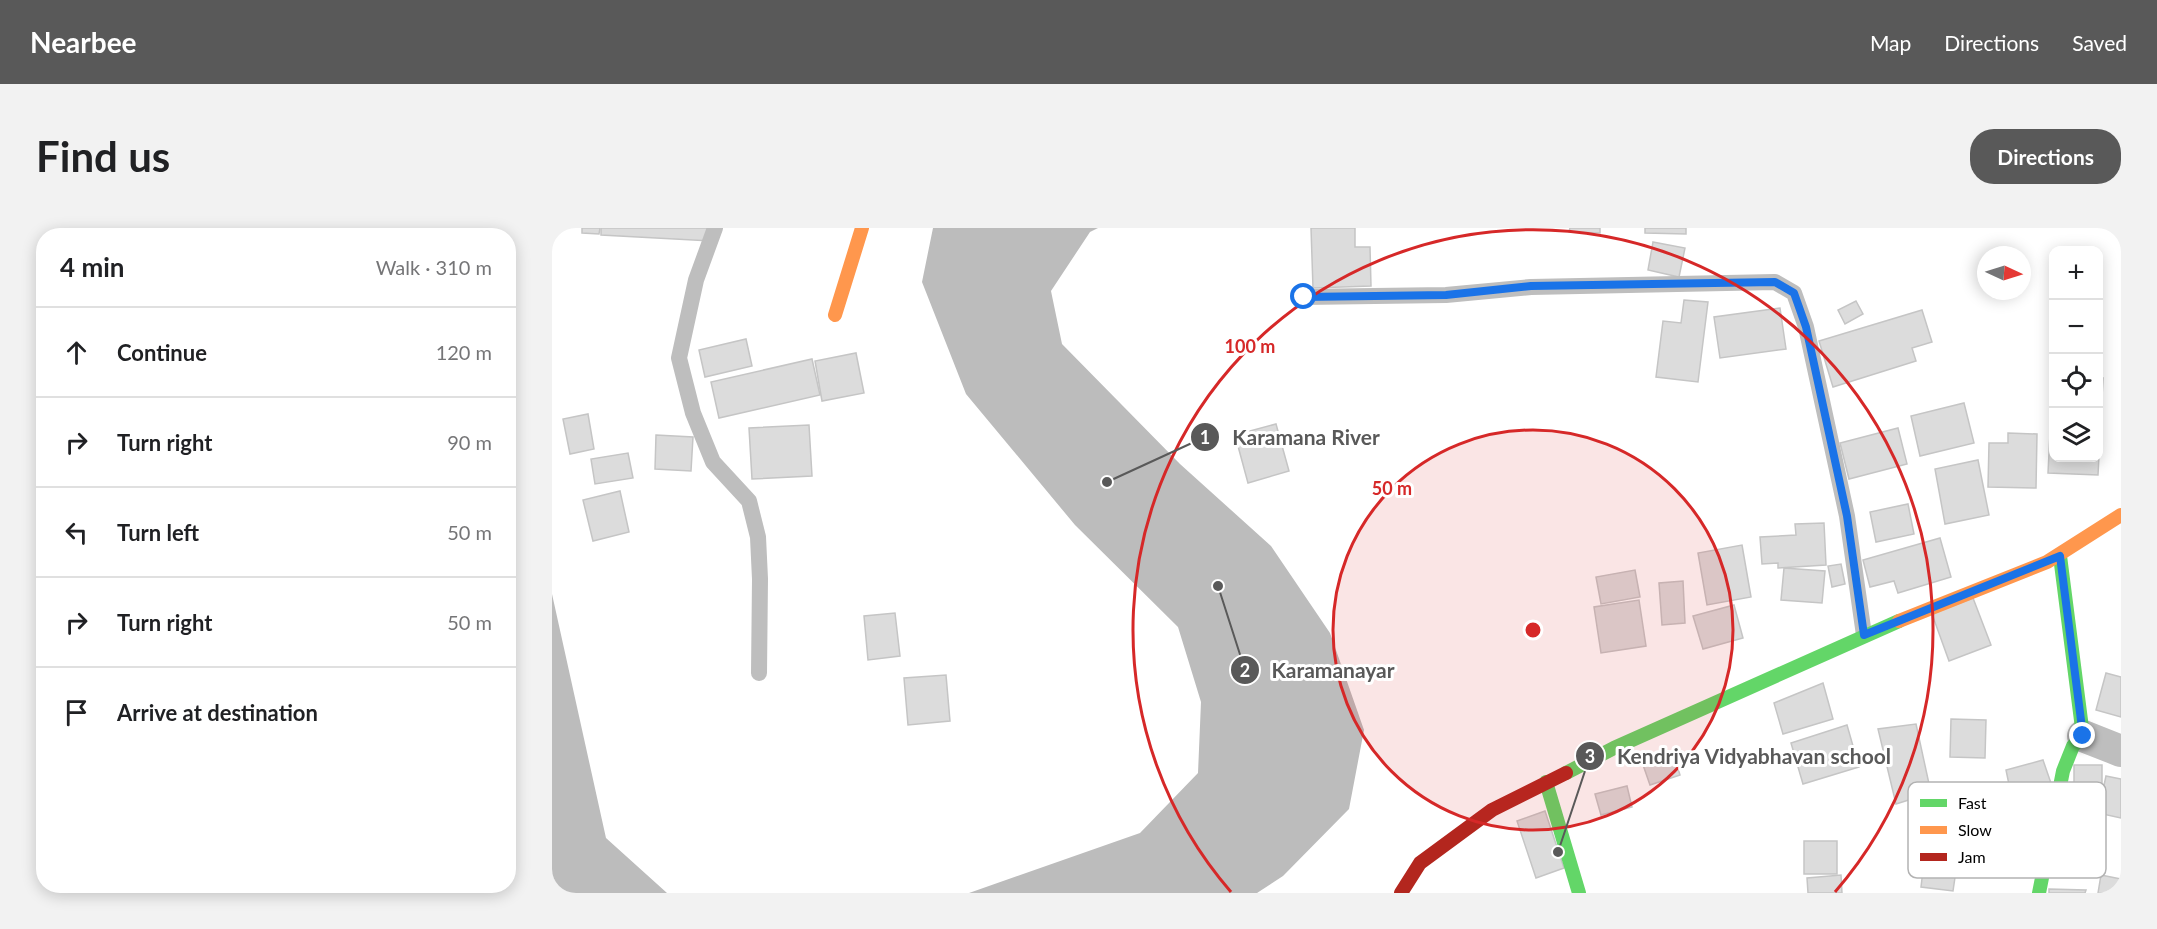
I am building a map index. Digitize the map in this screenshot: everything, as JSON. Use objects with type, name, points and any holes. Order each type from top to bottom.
[{"type":"main road","points":[[835,315],[862,228]]},
{"type":"main road","points":[[1401,893],[1420,863],[1492,810],[1614,748],[1819,658],[1864,635],[2060,556],[2121,515]]},
{"type":"main road","points":[[2060,556],[2083,736],[2073,746],[2061,782]]},
{"type":"main road","points":[[1546,782],[1579,893]]},
{"type":"main road","points":[[2039,893],[2042,878]]},
{"type":"street","points":[[2083,736],[2121,751]]},
{"type":"lane","points":[[715,228],[696,280],[680,358],[693,413],[713,462],[749,501],[758,537],[759,673]]},
{"type":"lane","points":[[1304,297],[1446,295],[1531,286],[1775,282],[1794,293],[1806,327],[1847,516],[1864,635]]},
{"type":"shaded area","points":[[933,228],[1098,228],[1090,232],[1051,291],[1062,344],[1180,464],[1271,546],[1330,633],[1364,730],[1349,809],[1283,876],[1257,893],[969,893],[1140,833],[1198,773],[1201,702],[1178,627],[1075,525],[966,394],[922,282]]},
{"type":"shaded area","points":[[552,594],[606,838],[667,893],[552,893]]},
{"type":"building","points":[[582,228],[600,228],[599,234],[582,233]]},
{"type":"building","points":[[601,228],[712,228],[711,241],[601,235]]},
{"type":"building","points":[[1311,228],[1355,228],[1355,247],[1370,247],[1371,286],[1313,288]]},
{"type":"building","points":[[1570,228],[1600,228],[1600,233],[1569,232]]},
{"type":"building","points":[[1645,228],[1686,228],[1686,234],[1645,233]]},
{"type":"building","points":[[1653,242],[1685,248],[1679,277],[1648,270]]},
{"type":"building","points":[[1684,300],[1708,302],[1698,382],[1656,377],[1663,321],[1681,323]]},
{"type":"building","points":[[1856,301],[1863,314],[1845,324],[1838,310]]},
{"type":"building","points":[[1780,308],[1786,349],[1720,358],[1714,317]]},
{"type":"building","points":[[1922,310],[1932,342],[1912,348],[1916,361],[1833,387],[1819,341]]},
{"type":"building","points":[[746,339],[752,366],[705,377],[699,350]]},
{"type":"building","points":[[856,353],[864,393],[822,401],[815,361]]},
{"type":"building","points":[[812,359],[820,395],[719,418],[711,382]]},
{"type":"building","points":[[1964,403],[1974,443],[1920,456],[1911,416]]},
{"type":"building","points":[[588,414],[594,449],[570,454],[563,419]]},
{"type":"building","points":[[1276,424],[1289,471],[1248,483],[1235,435]]},
{"type":"building","points":[[809,425],[812,476],[752,479],[749,428]]},
{"type":"building","points":[[1898,428],[1907,464],[1849,479],[1840,443]]},
{"type":"building","points":[[2008,433],[2037,434],[2036,488],[1988,487],[1989,443],[2008,443]]},
{"type":"building","points":[[656,435],[693,437],[691,471],[655,469]]},
{"type":"building","points":[[628,453],[633,478],[595,484],[591,459]]},
{"type":"building","points":[[2049,453],[2049,462],[2099,462],[2098,475],[2048,473]]},
{"type":"building","points":[[1978,460],[1989,515],[1945,524],[1935,469]]},
{"type":"building","points":[[620,491],[629,532],[593,541],[583,500]]},
{"type":"building","points":[[1908,504],[1914,534],[1876,542],[1870,512]]},
{"type":"building","points":[[1824,523],[1826,565],[1778,568],[1778,563],[1762,564],[1760,537],[1796,535],[1795,524]]},
{"type":"building","points":[[1940,538],[1951,577],[1898,593],[1894,581],[1870,587],[1863,560]]},
{"type":"building","points":[[1742,545],[1751,597],[1707,605],[1698,553]]},
{"type":"building","points":[[1841,564],[1845,584],[1832,587],[1828,566]]},
{"type":"building","points":[[1784,568],[1825,571],[1822,603],[1781,600]]},
{"type":"building","points":[[1635,570],[1640,597],[1601,604],[1596,577]]},
{"type":"building","points":[[1683,581],[1685,623],[1662,625],[1659,583]]},
{"type":"building","points":[[1973,598],[1991,645],[1949,661],[1932,614]]},
{"type":"building","points":[[1639,600],[1646,646],[1601,653],[1594,607]]},
{"type":"building","points":[[1734,605],[1743,638],[1703,649],[1693,616]]},
{"type":"building","points":[[895,613],[900,656],[868,660],[864,616]]},
{"type":"building","points":[[2106,673],[2121,677],[2121,717],[2096,710]]},
{"type":"building","points":[[946,675],[950,721],[908,725],[904,678]]},
{"type":"building","points":[[1823,683],[1833,719],[1783,734],[1774,703]]},
{"type":"building","points":[[1951,719],[1986,720],[1985,758],[1950,757]]},
{"type":"building","points":[[1916,724],[1929,782],[1908,782],[1908,800],[1896,804],[1878,729]]},
{"type":"building","points":[[1847,725],[1859,767],[1803,784],[1791,743]]},
{"type":"building","points":[[1673,752],[1680,775],[1650,785],[1642,762]]},
{"type":"building","points":[[2043,760],[2051,782],[2008,782],[2006,770]]},
{"type":"building","points":[[2074,765],[2102,765],[2102,782],[2074,782]]},
{"type":"building","points":[[2106,776],[2121,779],[2121,818],[2106,815]]},
{"type":"building","points":[[1627,786],[1632,807],[1601,815],[1595,794]]},
{"type":"building","points":[[1545,811],[1564,868],[1536,878],[1517,821]]},
{"type":"building","points":[[1804,841],[1837,841],[1837,874],[1804,874]]},
{"type":"building","points":[[1841,875],[1842,893],[1808,893],[1807,878]]},
{"type":"building","points":[[2106,876],[2121,879],[2121,893],[2098,893],[2100,878],[2106,878]]},
{"type":"building","points":[[1922,878],[1955,878],[1953,891],[1921,887]]},
{"type":"building","points":[[2049,889],[2086,890],[2085,893],[2049,893]]},
{"type":"traffic: fast","points":[[2060,556],[2083,736],[2073,746],[2061,782]]},
{"type":"traffic: fast","points":[[1566,773],[1614,748],[1899,621]]},
{"type":"traffic: fast","points":[[1546,782],[1579,893]]},
{"type":"traffic: fast","points":[[2039,893],[2042,878]]},
{"type":"traffic: slow","points":[[835,315],[862,228]]},
{"type":"traffic: slow","points":[[1899,621],[2047,562],[2121,515]]},
{"type":"traffic: jam","points":[[1401,893],[1420,863],[1492,810],[1566,773]]},
{"type":"place","name":"Karamana River","points":[[1107,482]]},
{"type":"place","name":"Karamanayar","points":[[1218,586]]},
{"type":"place","name":"Kendriya Vidyabhavan school","points":[[1558,852]]},
{"type":"route","points":[[1304,297],[1446,295],[1531,286],[1775,282],[1794,293],[1806,327],[1847,516],[1864,635],[2060,556],[2083,736]]}]
